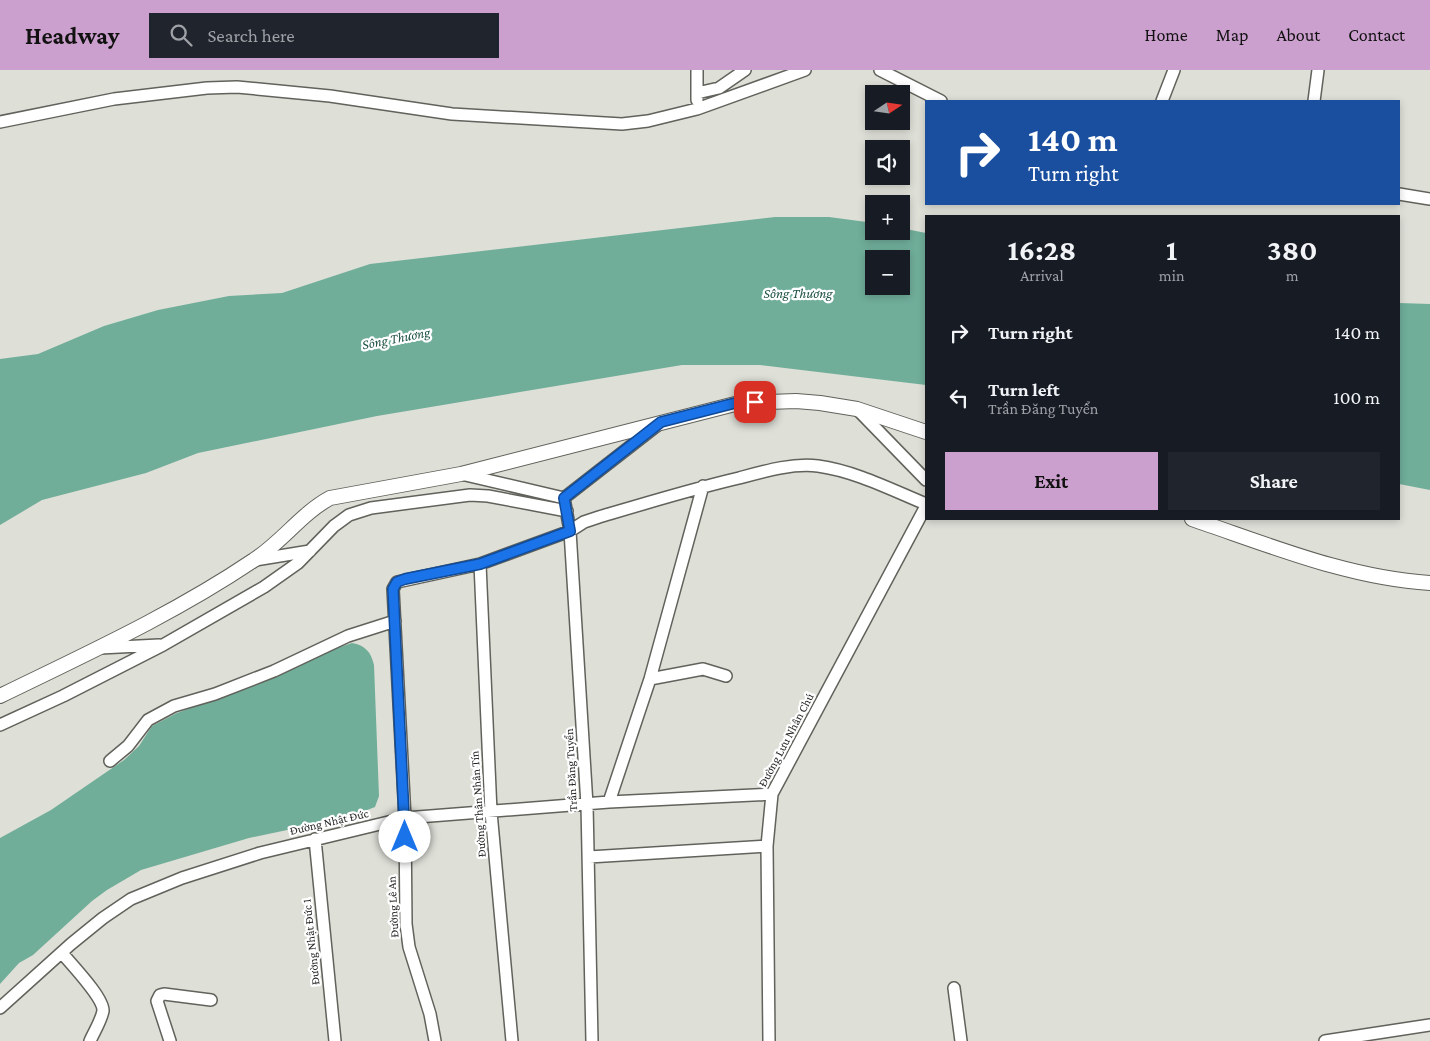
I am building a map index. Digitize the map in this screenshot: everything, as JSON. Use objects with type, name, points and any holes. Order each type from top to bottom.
[{"type":"street","points":[[697,70],[697,109]]},
{"type":"street","points":[[697,92],[718,88],[745,70]]},
{"type":"street","points":[[880,70],[939,100]]},
{"type":"street","points":[[1162,100],[1174,70]]},
{"type":"street","points":[[1314,100],[1318,70]]},
{"type":"street","points":[[0,122],[114,99],[207,88],[237,87],[330,96],[452,114],[592,124],[622,124],[648,121],[697,109],[801,71]]},
{"type":"street","points":[[1400,194],[1430,199]]},
{"type":"street","points":[[0,696],[144,626],[255,560],[286,536],[315,506],[330,498],[462,474],[739,402],[796,401],[857,409],[925,432]]},
{"type":"street","points":[[857,409],[925,479]]},
{"type":"street","points":[[462,474],[564,498],[661,422]]},
{"type":"street","points":[[480,564],[570,531],[584,522],[599,517],[703,486],[780,467],[817,466],[874,482],[925,505]]},
{"type":"street","points":[[609,802],[650,679],[703,486]]},
{"type":"street","points":[[0,725],[163,645],[264,586],[298,563],[334,526],[349,515],[371,508],[470,495],[488,496],[566,511]]},
{"type":"street","name":"Trần Đăng Tuyển","points":[[564,498],[570,531],[587,805],[592,1041]]},
{"type":"street","name":"Đường Lưu Nhân Chú","points":[[769,1041],[767,846],[772,794],[925,507]]},
{"type":"street","points":[[1195,520],[1322,562],[1402,581],[1430,582]]},
{"type":"street","points":[[255,560],[310,551]]},
{"type":"street","name":"Đường Lê An","points":[[435,1041],[430,1014],[409,948],[404,894],[405,818],[393,589],[400,580],[480,564]]},
{"type":"street","name":"Đường Thân Nhân Tín","points":[[480,564],[491,812],[512,1041]]},
{"type":"street","points":[[110,761],[128,746],[148,720],[166,709],[274,671],[348,636],[394,620]]},
{"type":"street","points":[[99,648],[163,645]]},
{"type":"street","points":[[650,679],[697,669],[726,676]]},
{"type":"street","points":[[0,718],[19,716]]},
{"type":"street","name":"Đường Nhật Đức","points":[[0,1008],[103,918],[148,890],[260,853],[405,818],[609,802],[772,794]]},
{"type":"street","name":"Đường Nhật Đức 1","points":[[315,840],[335,1041]]},
{"type":"street","points":[[589,857],[767,846]]},
{"type":"street","points":[[62,953],[96,995],[102,1006],[103,1012],[90,1041]]},
{"type":"street","points":[[954,988],[961,1041]]},
{"type":"street","points":[[170,1041],[156,1001],[160,995],[211,1000]]},
{"type":"street","points":[[1325,1041],[1430,1025]]},
{"type":"water","name":"Sông Thương","points":[[775,217],[829,217],[865,222],[865,240],[910,240],[910,230],[925,233],[925,385],[760,365],[682,365],[377,416],[198,453],[146,473],[42,500],[0,525],[0,359],[38,354],[104,326],[158,310],[229,296],[282,293],[370,264]]},
{"type":"water","points":[[1400,303],[1430,304],[1430,490],[1400,484]]},
{"type":"water","points":[[352,643],[361,645],[367,650],[374,665],[379,796],[375,807],[349,817],[249,838],[141,870],[92,901],[33,955],[19,963],[0,984],[0,838],[51,810],[124,760],[139,746],[152,726],[177,713],[278,676],[328,651]]},
{"type":"route","points":[[405,837],[394,584],[400,580],[480,564],[570,531],[564,498],[661,422],[739,402],[755,402]]}]
